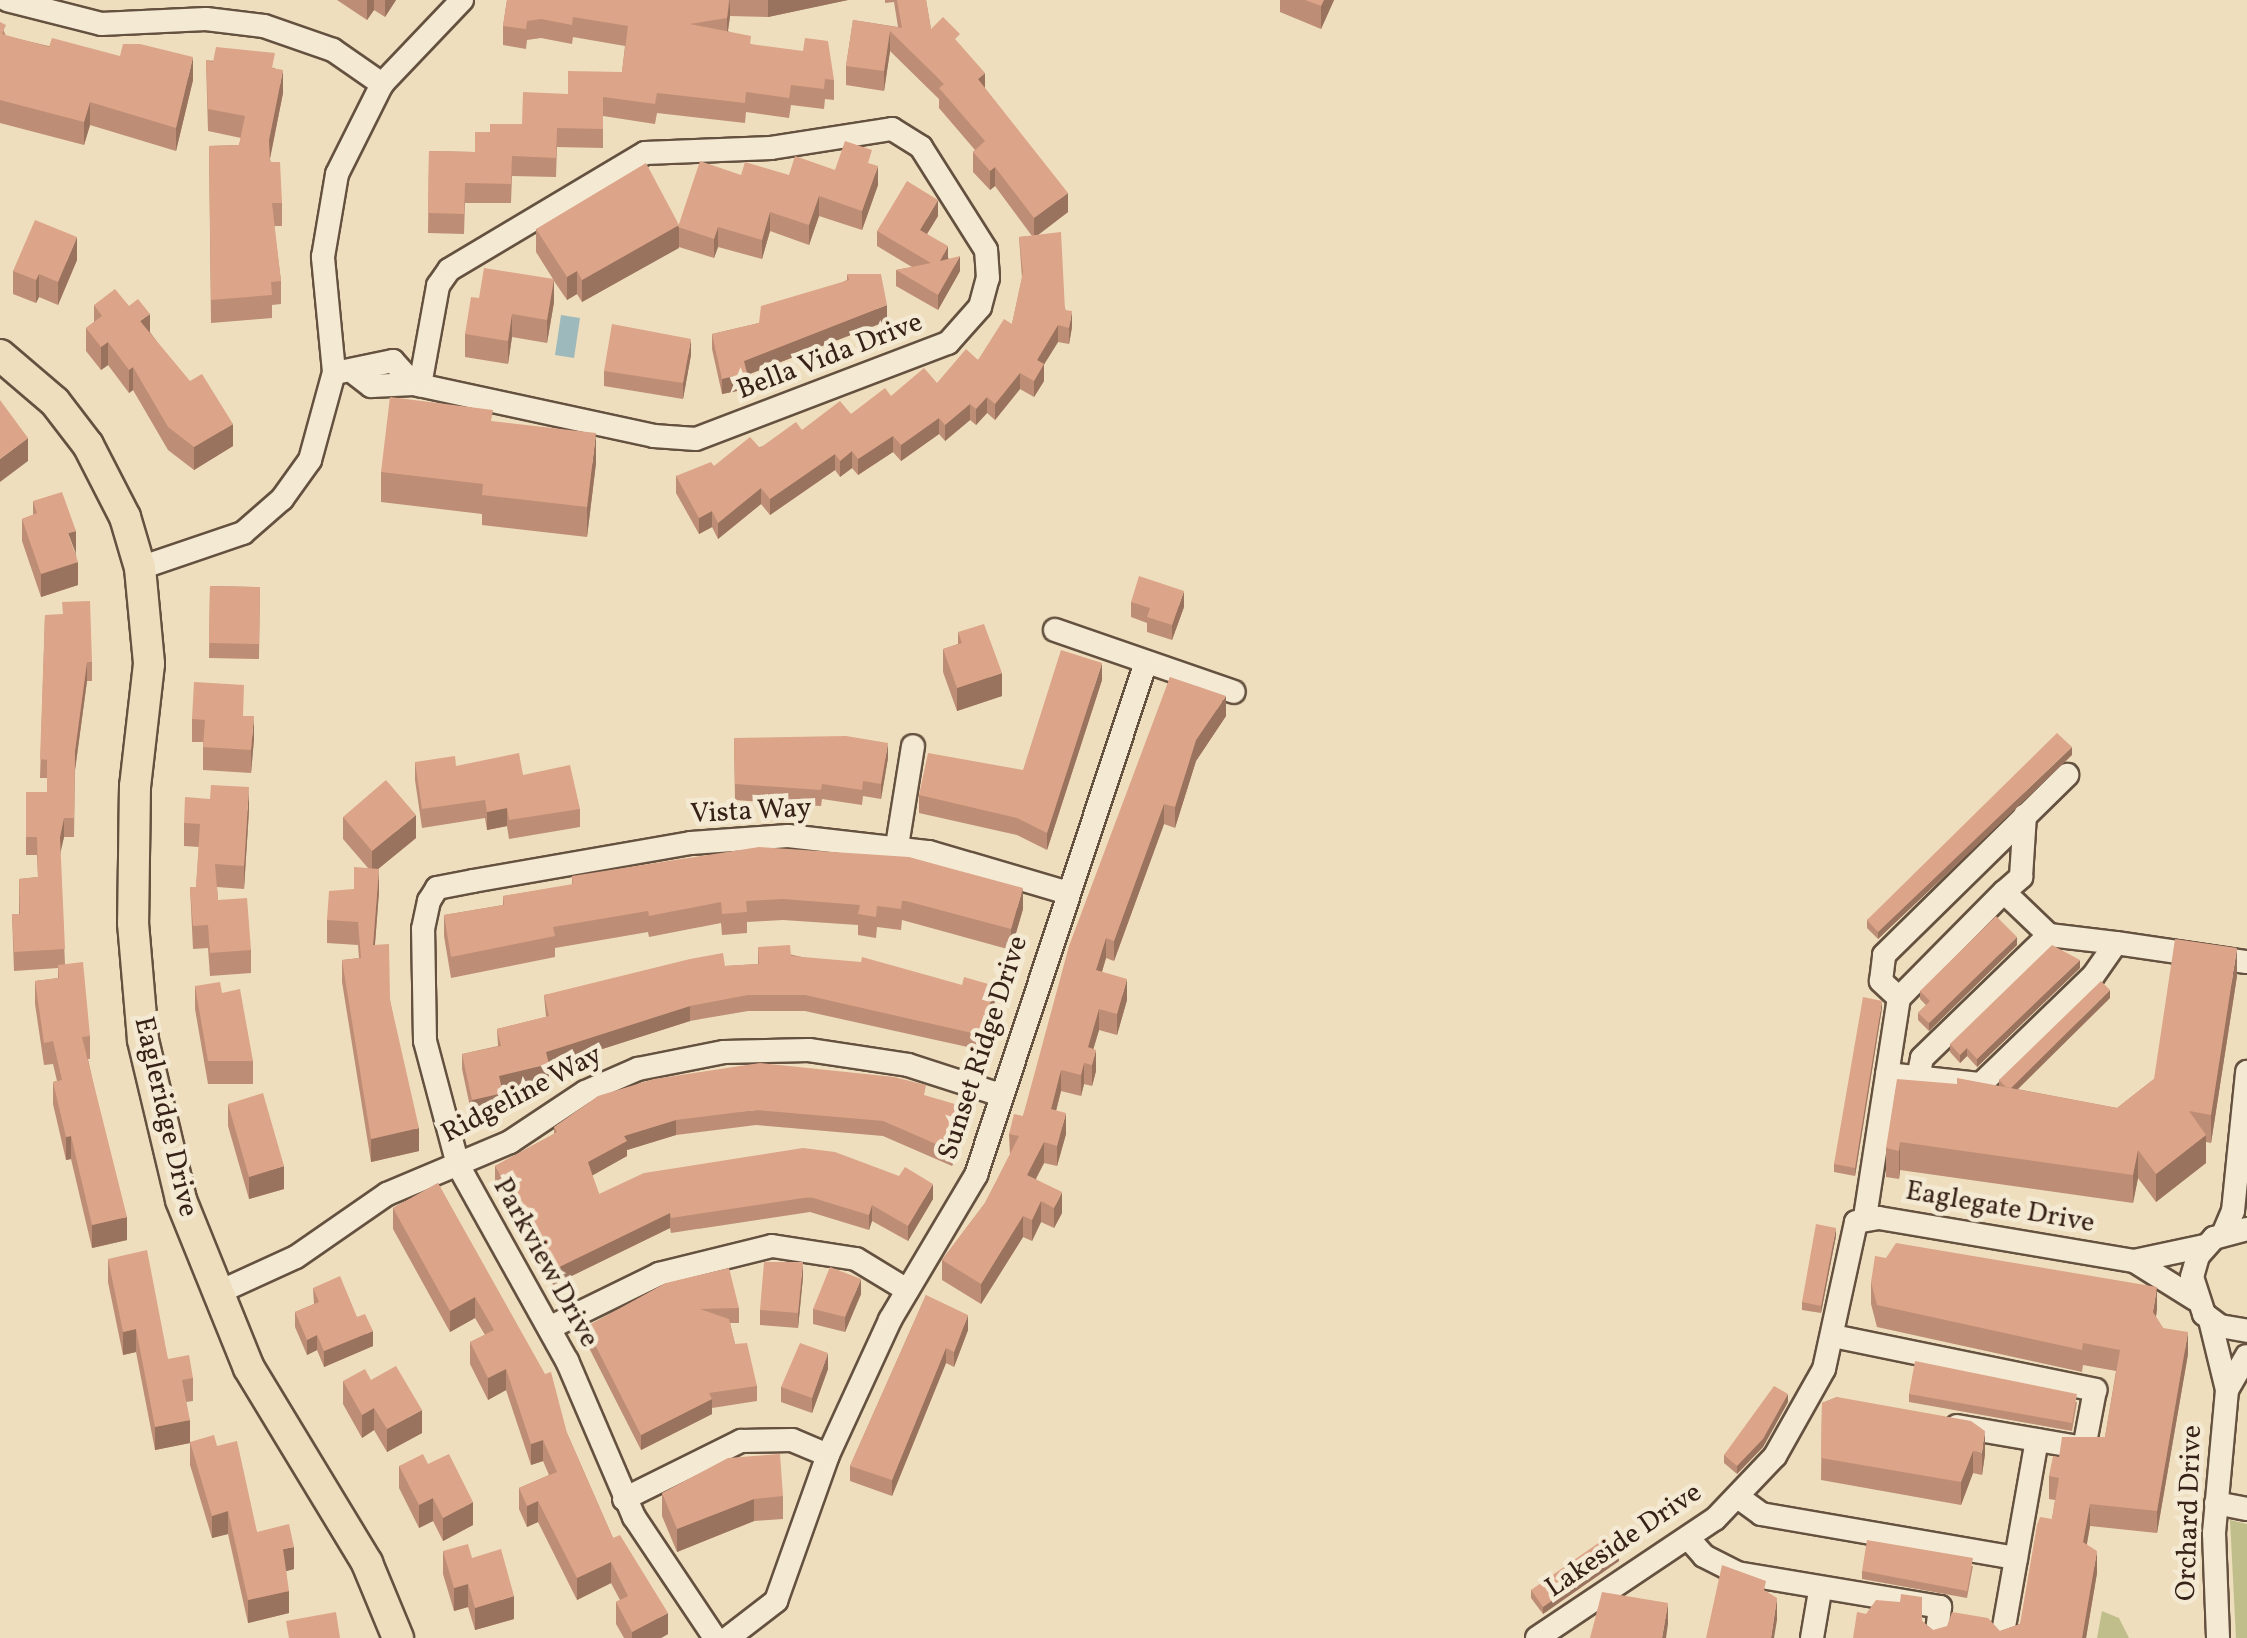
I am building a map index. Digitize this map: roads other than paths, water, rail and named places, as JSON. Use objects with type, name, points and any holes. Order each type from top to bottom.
[{"type":"main road","name":"Eagleridge Drive","points":[[0,355],[55,402],[88,445],[125,517],[140,568],[149,664],[132,857],[138,1001],[167,1151],[214,1294],[270,1408],[367,1563],[398,1638]]},
{"type":"street","points":[[7,0],[101,24],[206,19],[264,26],[333,50],[382,84]]},
{"type":"street","points":[[140,568],[218,546],[282,499],[321,438],[343,372],[324,232],[346,150],[382,84],[462,0]]},
{"type":"street","name":"Bella Vida Drive","points":[[343,372],[373,360],[393,361],[417,384],[654,436],[710,436],[948,342],[980,307],[988,278],[986,250],[921,147],[892,129],[771,148],[645,153],[449,270],[437,291],[417,384]]},
{"type":"street","points":[[1055,630],[1234,692]]},
{"type":"street","name":"Sunset Ridge Drive","points":[[728,1638],[776,1602],[828,1455],[907,1290],[976,1175],[1065,892],[1146,662]]},
{"type":"street","points":[[896,846],[913,746]]},
{"type":"street","points":[[2025,816],[2021,877],[1899,998],[1881,982],[1884,955],[2066,775]]},
{"type":"street","name":"Vista Way","points":[[438,888],[734,839],[896,846],[1065,892]]},
{"type":"street","name":"Parkview Drive","points":[[438,888],[423,929],[423,1015],[433,1084],[458,1164],[550,1328],[624,1498],[715,1638]]},
{"type":"street","points":[[2004,892],[2049,936],[2247,962]]},
{"type":"street","points":[[1918,1077],[1922,1058],[2049,936]]},
{"type":"street","points":[[1887,1074],[1981,1084],[2093,976],[2116,944]]},
{"type":"street","name":"Lakeside Drive","points":[[1536,1638],[1688,1538],[1738,1497],[1820,1402],[1861,1220],[1899,998]]},
{"type":"street","name":"Ridgeline Way","points":[[214,1294],[296,1257],[387,1194],[526,1133],[605,1082],[724,1052],[862,1056],[1001,1095]]},
{"type":"street","points":[[2247,1072],[2234,1202],[2236,1231],[2204,1246],[2192,1277],[2195,1300],[2210,1320],[2247,1331]]},
{"type":"street","name":"Eaglegate Drive","points":[[1861,1220],[2134,1262],[2204,1246]]},
{"type":"street","points":[[550,1328],[658,1274],[772,1246],[856,1259],[907,1290]]},
{"type":"street","name":"Eaglegate Drive","points":[[2134,1262],[2195,1300]]},
{"type":"street","name":"Orchard Drive","points":[[2210,1320],[2227,1390],[2216,1503],[2218,1638]]},
{"type":"street","points":[[1832,1336],[2095,1390],[2084,1448],[1924,1420]]},
{"type":"street","name":"Orchard Drive","points":[[2227,1390],[2247,1356]]},
{"type":"street","points":[[624,1498],[742,1440],[792,1440],[828,1455]]},
{"type":"street","points":[[2002,1638],[2037,1440]]},
{"type":"street","points":[[1738,1497],[1761,1514],[2016,1558]]},
{"type":"street","points":[[2216,1503],[2247,1508]]},
{"type":"street","points":[[1688,1538],[1704,1556],[1737,1573],[1820,1591],[1940,1607],[1936,1638]]},
{"type":"street","points":[[1812,1638],[1820,1591]]},
{"type":"water","points":[[561,315],[580,318],[574,358],[555,355]]}]
